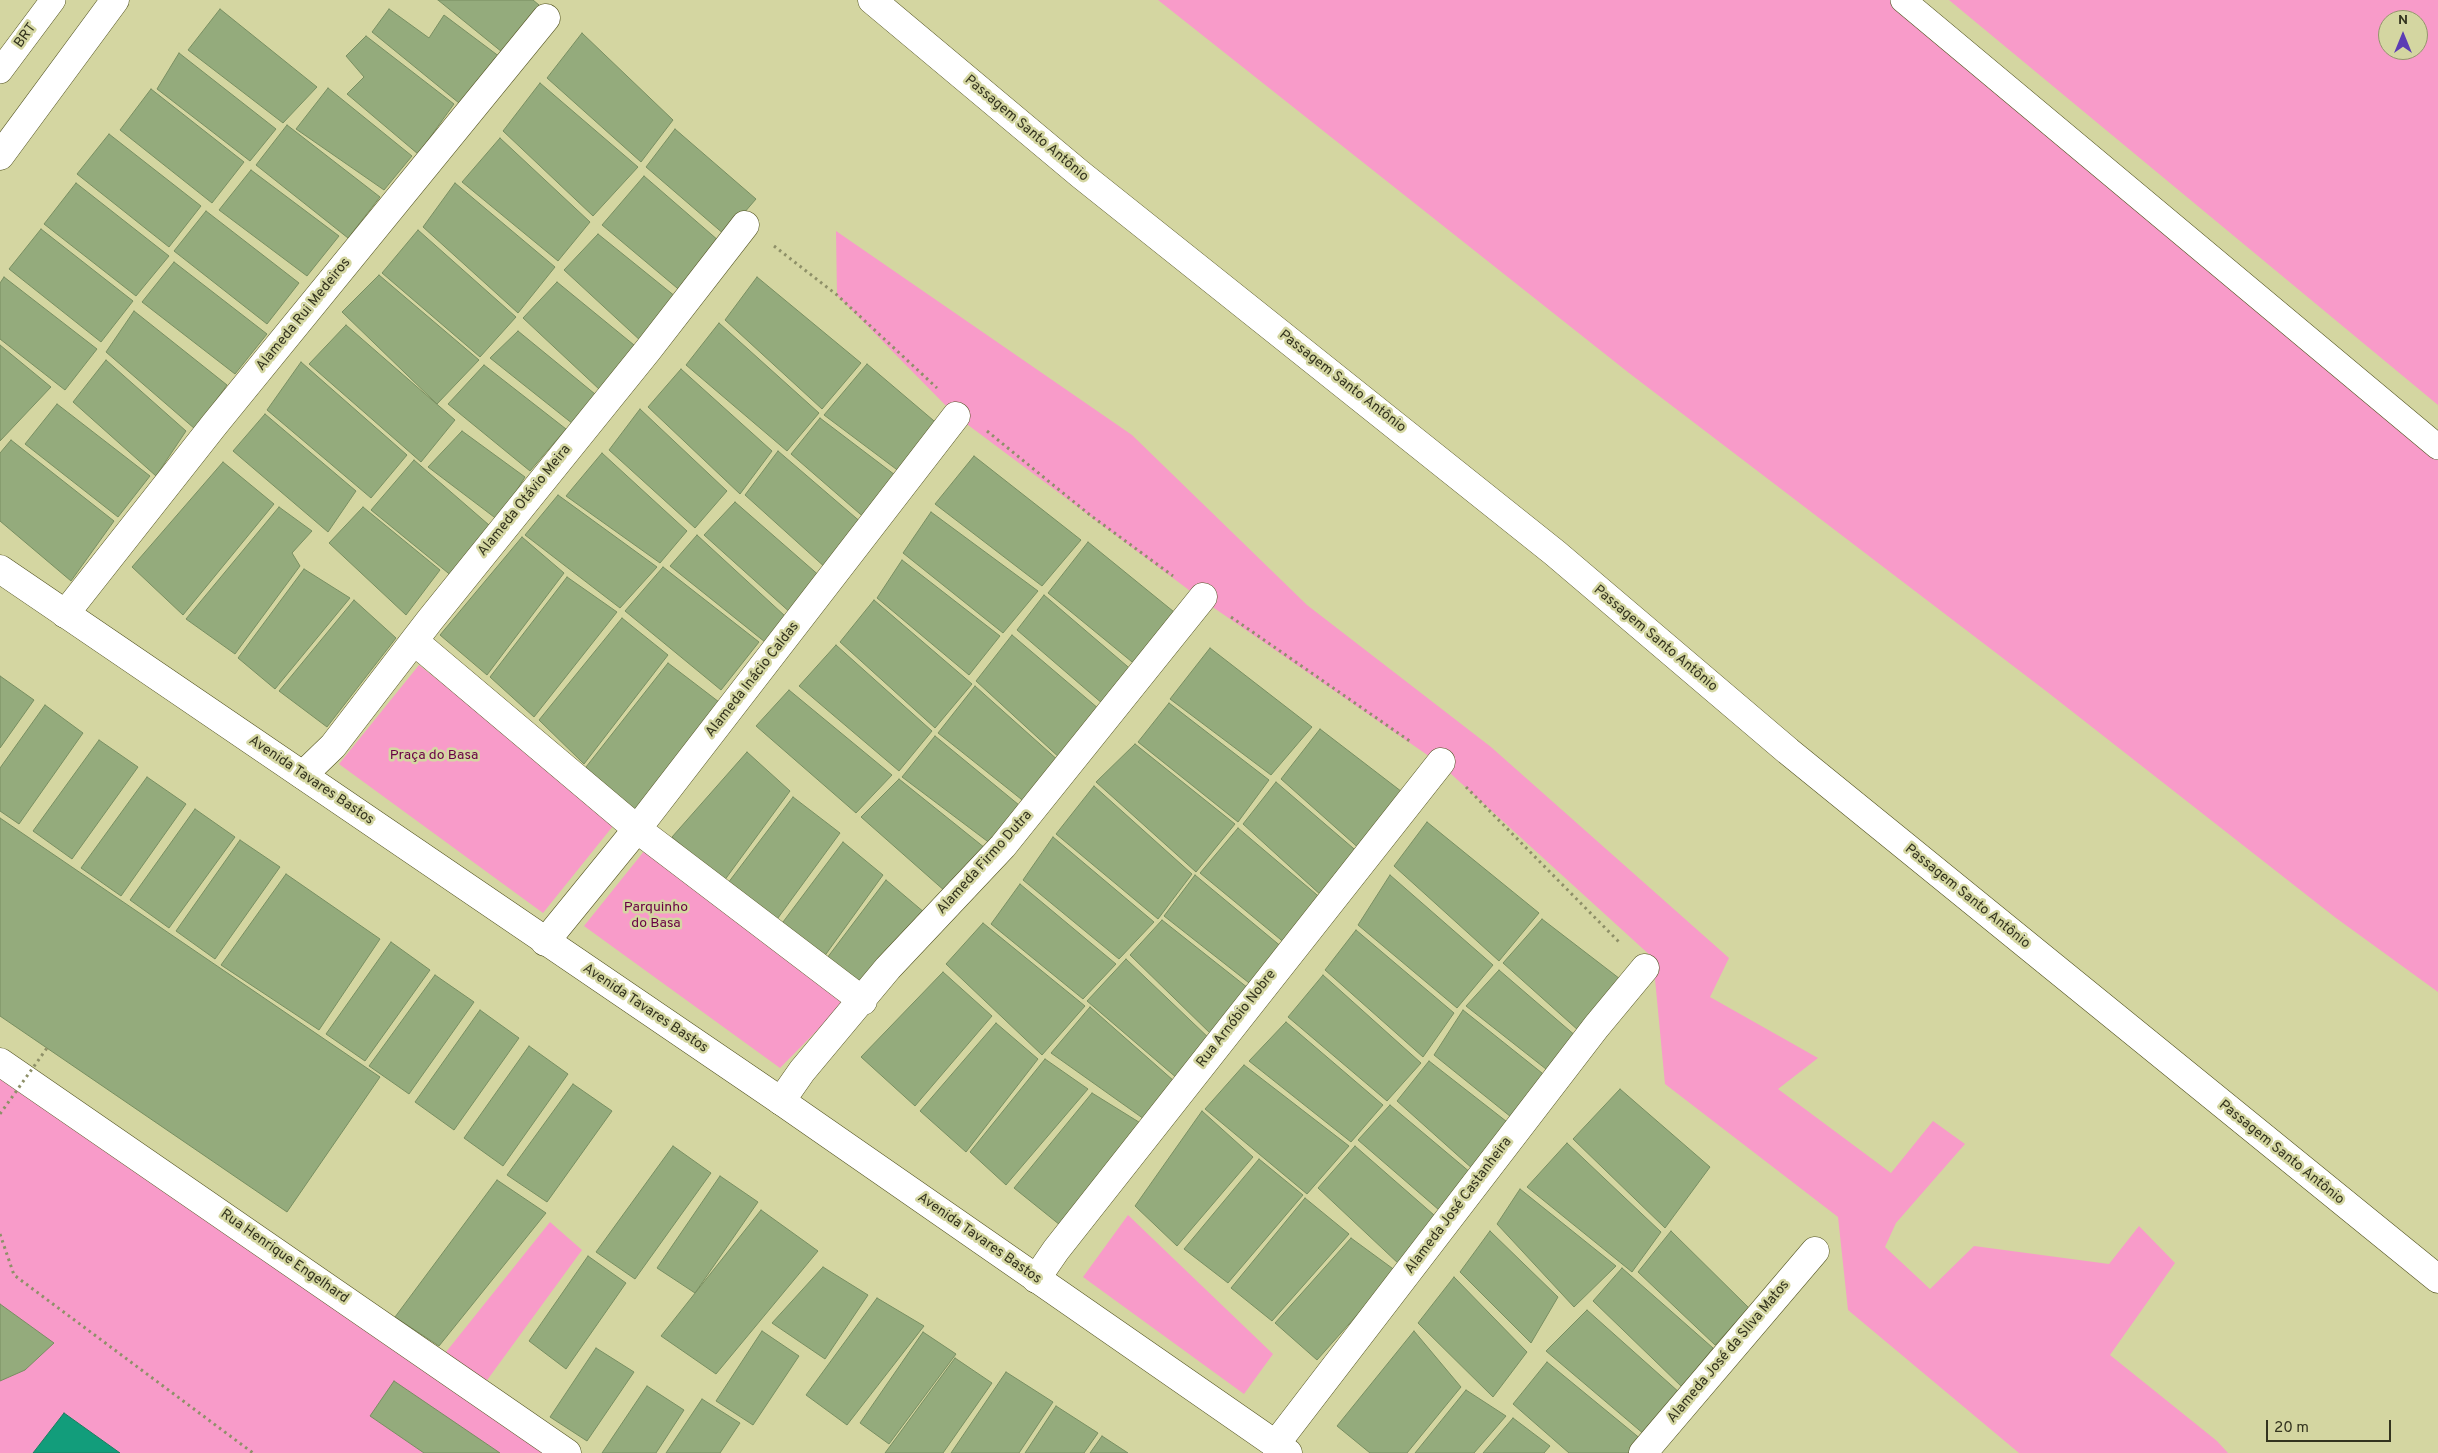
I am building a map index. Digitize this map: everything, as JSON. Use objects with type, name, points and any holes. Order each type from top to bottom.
[{"type":"main road","points":[[0,156],[115,0]]},
{"type":"main road","name":"Passagem Santo Antônio","points":[[872,0],[1080,174],[1555,553],[1788,751],[2438,1279]]},
{"type":"main road","name":"Alameda Rui Medeiros","points":[[65,614],[214,425],[546,18]]},
{"type":"main road","name":"Alameda Otávio Meira","points":[[303,775],[333,746],[745,224]]},
{"type":"main road","name":"Alameda Inácio Caldas","points":[[545,942],[637,829],[956,416]]},
{"type":"main road","name":"Avenida Tavares Bastos","points":[[0,569],[781,1101],[1282,1449]]},
{"type":"main road","name":"Alameda Firmo Dutra","points":[[781,1101],[802,1071],[863,1001],[888,968],[1004,846],[1203,597]]},
{"type":"main road","points":[[414,641],[637,829],[863,1001]]},
{"type":"main road","name":"Rua Arnóbio Nobre","points":[[1036,1279],[1056,1250],[1441,762]]},
{"type":"main road","name":"Alameda José Castanheira","points":[[1282,1449],[1596,1027],[1645,968]]},
{"type":"main road","name":"Rua Henrique Engelhard","points":[[0,1062],[568,1453]]},
{"type":"main road","name":"Alameda José da SIlva Matos","points":[[1643,1453],[1815,1251]]},
{"type":"lane","name":"BRT","points":[[0,71],[52,0]]},
{"type":"lane","points":[[1903,0],[2438,447]]},
{"type":"path","points":[[745,224],[837,295],[942,392]]},
{"type":"path","points":[[986,430],[1090,516],[1340,695],[1441,762],[1645,968]]},
{"type":"path","points":[[0,1114],[47,1048]]},
{"type":"path","points":[[0,1234],[14,1275],[253,1453]]},
{"type":"green space","points":[[1158,0],[1893,0],[2438,453],[2438,992],[2336,918],[2046,691],[1629,373]]},
{"type":"green space","points":[[1949,0],[2438,0],[2438,405]]},
{"type":"green space","points":[[836,231],[1132,435],[1307,605],[1491,747],[1729,958],[1710,997],[1818,1058],[1778,1089],[1891,1173],[1933,1121],[1965,1144],[1896,1223],[1885,1247],[1930,1289],[1974,1246],[2109,1264],[2139,1226],[2175,1263],[2110,1355],[2217,1441],[2228,1453],[2019,1453],[1848,1310],[1838,1217],[1665,1084],[1653,958],[1439,763],[1201,599],[956,416],[837,295]]},
{"type":"green space","name":"Praça do Basa","points":[[419,665],[617,821],[543,913],[339,764]]},
{"type":"green space","name":"Parquinho do Basa","points":[[649,845],[843,1004],[780,1068],[584,926]]},
{"type":"green space","points":[[0,1064],[564,1453],[0,1453]]},
{"type":"green space","points":[[1128,1215],[1273,1354],[1244,1394],[1083,1277]]},
{"type":"green space","points":[[550,1222],[582,1250],[485,1383],[446,1352]]},
{"type":"shaded area","points":[[64,1413],[120,1453],[33,1453]]},
{"type":"building","points":[[438,0],[533,0],[539,5],[502,52]]},
{"type":"building","points":[[220,9],[317,87],[283,123],[188,50]]},
{"type":"building","points":[[389,9],[429,38],[444,15],[500,57],[459,103],[372,32]]},
{"type":"building","points":[[582,33],[673,120],[641,162],[547,78]]},
{"type":"building","points":[[366,36],[454,104],[418,154],[347,94],[364,77],[346,56]]},
{"type":"building","points":[[179,53],[276,129],[250,161],[157,89]]},
{"type":"building","points":[[540,83],[638,167],[593,216],[503,131]]},
{"type":"building","points":[[328,88],[412,156],[384,190],[296,129]]},
{"type":"building","points":[[151,89],[244,162],[212,203],[120,130]]},
{"type":"building","points":[[287,125],[380,197],[348,238],[256,165]]},
{"type":"building","points":[[675,129],[756,199],[725,235],[646,167]]},
{"type":"building","points":[[109,134],[201,206],[169,247],[77,174]]},
{"type":"building","points":[[500,138],[590,222],[558,261],[462,182]]},
{"type":"building","points":[[251,170],[339,236],[307,276],[219,210]]},
{"type":"building","points":[[644,176],[719,241],[683,293],[602,225]]},
{"type":"building","points":[[76,183],[169,256],[136,296],[44,224]]},
{"type":"building","points":[[455,183],[555,267],[518,313],[423,227]]},
{"type":"building","points":[[206,211],[299,283],[267,324],[174,251]]},
{"type":"building","points":[[41,229],[133,301],[101,342],[9,269]]},
{"type":"building","points":[[418,230],[516,317],[480,357],[382,273]]},
{"type":"building","points":[[598,234],[676,297],[642,342],[564,270]]},
{"type":"building","points":[[174,262],[267,334],[235,374],[142,302]]},
{"type":"building","points":[[379,275],[479,360],[437,404],[342,312]]},
{"type":"building","points":[[4,277],[97,349],[65,390],[0,339],[0,283]]},
{"type":"building","points":[[757,277],[861,363],[822,409],[725,320]]},
{"type":"building","points":[[557,282],[634,345],[600,390],[523,318]]},
{"type":"building","points":[[134,311],[227,385],[195,429],[106,352]]},
{"type":"building","points":[[719,323],[819,413],[787,451],[686,365]]},
{"type":"building","points":[[346,325],[455,420],[421,462],[309,364]]},
{"type":"building","points":[[518,331],[595,394],[573,424],[490,358]]},
{"type":"building","points":[[0,345],[51,387],[0,441]]},
{"type":"building","points":[[106,360],[186,431],[156,476],[73,402]]},
{"type":"building","points":[[301,362],[407,455],[371,498],[267,410]]},
{"type":"building","points":[[867,364],[940,426],[904,475],[824,415]]},
{"type":"building","points":[[484,365],[566,429],[530,471],[448,404]]},
{"type":"building","points":[[681,369],[772,451],[740,494],[648,407]]},
{"type":"building","points":[[57,404],[150,476],[118,517],[25,444]]},
{"type":"building","points":[[640,409],[727,491],[695,528],[609,450]]},
{"type":"building","points":[[265,414],[356,491],[328,532],[233,451]]},
{"type":"building","points":[[820,418],[899,478],[867,520],[791,454]]},
{"type":"building","points":[[462,431],[525,477],[498,520],[428,467]]},
{"type":"building","points":[[11,440],[114,521],[71,581],[0,521],[0,453]]},
{"type":"building","points":[[778,451],[863,524],[827,569],[745,495]]},
{"type":"building","points":[[602,453],[687,531],[660,563],[566,496]]},
{"type":"building","points":[[974,456],[1081,540],[1042,586],[935,504]]},
{"type":"building","points":[[414,460],[489,525],[453,577],[371,510]]},
{"type":"building","points":[[223,462],[274,504],[183,615],[132,567]]},
{"type":"building","points":[[558,495],[657,567],[620,608],[525,535]]},
{"type":"building","points":[[735,502],[822,578],[793,615],[704,535]]},
{"type":"building","points":[[279,507],[312,531],[292,553],[300,566],[235,654],[186,619]]},
{"type":"building","points":[[363,507],[440,570],[406,615],[329,543]]},
{"type":"building","points":[[931,512],[1038,591],[1003,633],[903,553]]},
{"type":"building","points":[[697,535],[785,616],[765,642],[670,566]]},
{"type":"building","points":[[522,537],[564,573],[487,675],[440,635]]},
{"type":"building","points":[[1088,542],[1179,616],[1137,666],[1048,593]]},
{"type":"building","points":[[902,560],[1000,636],[969,675],[877,598]]},
{"type":"building","points":[[663,567],[759,642],[721,690],[625,611]]},
{"type":"building","points":[[304,569],[350,598],[275,689],[238,658]]},
{"type":"building","points":[[567,577],[617,612],[534,717],[490,677]]},
{"type":"building","points":[[1044,595],[1134,672],[1103,704],[1017,630]]},
{"type":"building","points":[[354,600],[396,638],[327,727],[279,691]]},
{"type":"building","points":[[874,600],[972,684],[935,728],[840,642]]},
{"type":"building","points":[[622,618],[668,655],[584,764],[539,720]]},
{"type":"building","points":[[1012,635],[1099,709],[1062,760],[976,681]]},
{"type":"building","points":[[836,645],[932,731],[899,771],[799,686]]},
{"type":"building","points":[[1210,648],[1312,727],[1271,775],[1170,699]]},
{"type":"building","points":[[668,663],[719,702],[634,814],[586,767]]},
{"type":"building","points":[[0,676],[34,700],[0,748]]},
{"type":"building","points":[[975,686],[1060,762],[1026,803],[938,733]]},
{"type":"building","points":[[789,690],[892,775],[856,813],[756,726]]},
{"type":"building","points":[[1169,703],[1269,780],[1238,822],[1138,742]]},
{"type":"building","points":[[45,705],[83,733],[19,824],[0,811],[0,768]]},
{"type":"building","points":[[1320,729],[1406,795],[1362,851],[1281,779]]},
{"type":"building","points":[[935,736],[1019,805],[991,844],[902,777]]},
{"type":"building","points":[[99,740],[138,767],[72,859],[33,831]]},
{"type":"building","points":[[1135,744],[1235,824],[1196,872],[1096,782]]},
{"type":"building","points":[[747,752],[790,791],[724,881],[672,837]]},
{"type":"building","points":[[147,777],[186,804],[121,896],[81,868]]},
{"type":"building","points":[[899,779],[985,848],[946,892],[861,817]]},
{"type":"building","points":[[1276,782],[1360,854],[1323,897],[1243,824]]},
{"type":"building","points":[[1094,786],[1192,874],[1158,919],[1056,834]]},
{"type":"building","points":[[793,797],[840,833],[775,922],[728,883]]},
{"type":"building","points":[[195,809],[235,837],[169,928],[130,900]]},
{"type":"building","points":[[0,818],[380,1077],[287,1212],[0,1016]]},
{"type":"building","points":[[1427,822],[1539,913],[1499,961],[1394,866]]},
{"type":"building","points":[[1238,828],[1323,900],[1286,944],[1200,873]]},
{"type":"building","points":[[1053,837],[1154,922],[1119,959],[1023,880]]},
{"type":"building","points":[[240,840],[280,867],[215,959],[176,931]]},
{"type":"building","points":[[843,842],[883,875],[821,961],[780,926]]},
{"type":"building","points":[[286,874],[380,939],[319,1030],[221,965]]},
{"type":"building","points":[[1195,875],[1283,948],[1253,986],[1164,916]]},
{"type":"building","points":[[1390,875],[1493,965],[1457,1008],[1358,925]]},
{"type":"building","points":[[886,880],[925,913],[859,990],[824,962]]},
{"type":"building","points":[[1020,884],[1116,964],[1083,999],[991,924]]},
{"type":"building","points":[[1542,919],[1624,982],[1579,1031],[1503,963]]},
{"type":"building","points":[[1162,920],[1248,988],[1214,1037],[1130,955]]},
{"type":"building","points":[[983,923],[1085,1006],[1042,1055],[946,964]]},
{"type":"building","points":[[1356,930],[1454,1013],[1423,1057],[1325,970]]},
{"type":"building","points":[[391,942],[430,970],[365,1061],[326,1034]]},
{"type":"building","points":[[1126,959],[1212,1041],[1178,1079],[1087,1001]]},
{"type":"building","points":[[1499,970],[1577,1037],[1551,1073],[1466,1006]]},
{"type":"building","points":[[943,972],[992,1016],[915,1106],[861,1057]]},
{"type":"building","points":[[435,975],[474,1002],[409,1094],[369,1066]]},
{"type":"building","points":[[1323,975],[1421,1063],[1387,1101],[1288,1017]]},
{"type":"building","points":[[1090,1007],[1174,1081],[1144,1119],[1051,1053]]},
{"type":"building","points":[[480,1010],[519,1038],[454,1130],[415,1102]]},
{"type":"building","points":[[1463,1010],[1547,1077],[1516,1121],[1434,1055]]},
{"type":"building","points":[[1286,1022],[1383,1105],[1351,1142],[1249,1061]]},
{"type":"building","points":[[996,1023],[1038,1059],[966,1152],[920,1111]]},
{"type":"building","points":[[529,1046],[568,1074],[503,1166],[464,1138]]},
{"type":"building","points":[[1045,1059],[1088,1089],[1006,1185],[970,1152]]},
{"type":"building","points":[[1429,1061],[1511,1125],[1474,1170],[1397,1101]]},
{"type":"building","points":[[1244,1065],[1349,1146],[1307,1194],[1205,1109]]},
{"type":"building","points":[[573,1084],[612,1111],[547,1202],[507,1175]]},
{"type":"building","points":[[1620,1089],[1710,1167],[1665,1228],[1573,1139]]},
{"type":"building","points":[[1092,1093],[1142,1124],[1060,1225],[1014,1188]]},
{"type":"building","points":[[1390,1105],[1471,1173],[1439,1210],[1358,1140]]},
{"type":"building","points":[[1202,1111],[1253,1157],[1177,1246],[1135,1206]]},
{"type":"building","points":[[1567,1143],[1661,1232],[1632,1272],[1527,1187]]},
{"type":"building","points":[[673,1146],[711,1173],[635,1279],[596,1252]]},
{"type":"building","points":[[1355,1146],[1434,1215],[1400,1265],[1318,1188]]},
{"type":"building","points":[[1259,1159],[1303,1195],[1228,1283],[1184,1249]]},
{"type":"building","points":[[720,1176],[758,1202],[695,1293],[657,1268]]},
{"type":"building","points":[[497,1180],[546,1213],[439,1346],[395,1317]]},
{"type":"building","points":[[1520,1189],[1616,1266],[1574,1307],[1497,1224]]},
{"type":"building","points":[[1305,1198],[1349,1234],[1272,1321],[1231,1288]]},
{"type":"building","points":[[761,1210],[818,1251],[716,1374],[661,1336]]},
{"type":"building","points":[[1490,1231],[1558,1297],[1531,1343],[1460,1272]]},
{"type":"building","points":[[1671,1231],[1749,1308],[1715,1345],[1638,1272]]},
{"type":"building","points":[[1351,1238],[1396,1271],[1317,1360],[1275,1323]]},
{"type":"building","points":[[588,1256],[626,1283],[566,1369],[529,1341]]},
{"type":"building","points":[[823,1267],[868,1295],[825,1359],[772,1323]]},
{"type":"building","points":[[1622,1268],[1713,1348],[1682,1387],[1593,1301]]},
{"type":"building","points":[[1454,1277],[1527,1352],[1493,1397],[1418,1323]]},
{"type":"building","points":[[877,1298],[924,1326],[847,1425],[806,1395]]},
{"type":"building","points":[[0,1304],[54,1343],[25,1370],[0,1381]]},
{"type":"building","points":[[1587,1310],[1680,1393],[1645,1435],[1546,1351]]},
{"type":"building","points":[[762,1331],[799,1356],[753,1425],[716,1401]]},
{"type":"building","points":[[1414,1331],[1461,1387],[1407,1453],[1370,1453],[1337,1426]]},
{"type":"building","points":[[923,1332],[956,1354],[889,1444],[860,1423]]},
{"type":"building","points":[[596,1348],[634,1372],[587,1441],[550,1417]]},
{"type":"building","points":[[955,1358],[992,1383],[943,1453],[885,1453]]},
{"type":"building","points":[[1547,1362],[1642,1440],[1630,1453],[1569,1453],[1513,1404]]},
{"type":"building","points":[[1006,1372],[1053,1402],[1019,1453],[951,1453]]},
{"type":"building","points":[[394,1381],[500,1453],[424,1453],[370,1416]]},
{"type":"building","points":[[647,1386],[684,1410],[656,1453],[602,1453]]},
{"type":"building","points":[[1466,1390],[1506,1416],[1474,1453],[1415,1453]]},
{"type":"building","points":[[702,1399],[740,1423],[720,1453],[666,1453]]},
{"type":"building","points":[[1056,1406],[1098,1433],[1084,1453],[1025,1453]]},
{"type":"building","points":[[1513,1418],[1550,1446],[1544,1453],[1483,1453]]},
{"type":"building","points":[[1102,1436],[1128,1453],[1090,1453]]}]
